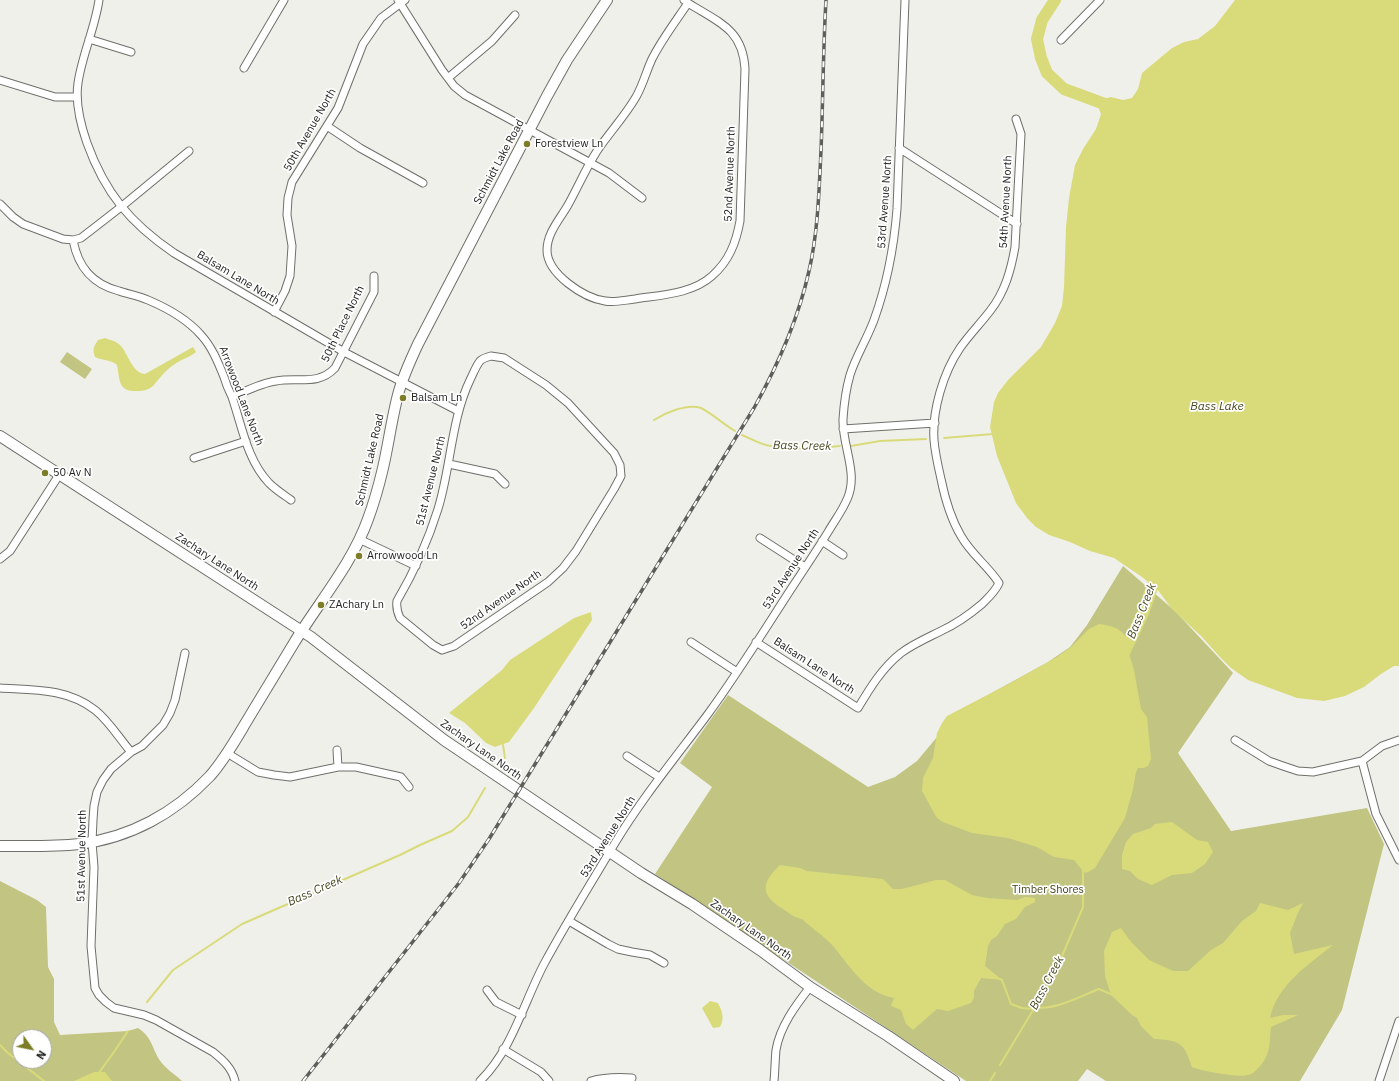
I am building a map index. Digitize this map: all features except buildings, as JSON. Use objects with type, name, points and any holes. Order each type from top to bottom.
[{"type":"street","name":"Balsam Lane North","points":[[97,0],[97,14],[78,82],[76,98],[79,117],[94,163],[106,185],[121,207],[135,223],[154,239],[274,312],[344,352],[458,411]]},
{"type":"street","points":[[244,68],[284,0]]},
{"type":"street","name":"Schmidt Lake Road","points":[[0,846],[56,846],[80,844],[106,839],[129,832],[152,822],[173,809],[193,793],[227,753],[301,631],[338,576],[359,539],[376,496],[402,382],[418,344],[547,96],[568,60],[607,0]]},
{"type":"street","name":"53rd Avenue North","points":[[480,1081],[493,1066],[503,1049],[522,1015],[544,964],[610,852],[659,777],[709,712],[737,672],[844,507],[852,487],[852,478],[843,429],[846,392],[851,373],[883,293],[895,237],[905,0]]},
{"type":"street","points":[[1062,40],[1100,0]]},
{"type":"street","points":[[402,1],[442,70],[454,86],[465,95],[609,172],[642,198]]},
{"type":"street","name":"50th Avenue North","points":[[274,312],[285,291],[290,276],[292,246],[287,215],[288,198],[292,182],[338,108],[363,44],[381,18],[402,1]]},
{"type":"street","points":[[590,162],[635,98],[658,48],[686,2]]},
{"type":"street","name":"52nd Avenue North","points":[[590,162],[577,189],[550,235],[547,252],[548,259],[557,274],[564,280],[593,298],[606,301],[670,294],[685,290],[698,286],[711,278],[724,265],[737,237],[740,221],[745,69],[744,60],[740,44],[734,35],[686,2]]},
{"type":"street","points":[[448,78],[492,41],[515,15]]},
{"type":"street","points":[[89,39],[132,52]]},
{"type":"street","points":[[0,80],[49,95],[76,98]]},
{"type":"street","name":"54th Avenue North","points":[[999,583],[992,572],[982,563],[961,537],[949,511],[943,492],[934,440],[937,404],[942,383],[950,364],[959,349],[992,310],[1007,280],[1015,247],[1021,134],[1016,119]]},
{"type":"street","points":[[327,126],[360,148],[423,184]]},
{"type":"street","points":[[899,148],[1016,224]]},
{"type":"street","points":[[0,204],[13,217],[23,224],[63,239],[73,240],[81,238],[189,151]]},
{"type":"street","name":"Arrowood Lane North","points":[[73,240],[79,262],[83,268],[98,282],[117,291],[147,299],[190,323],[198,331],[213,352],[232,397],[254,462],[269,482],[291,500]]},
{"type":"street","name":"50th Place North","points":[[232,397],[274,381],[288,379],[318,379],[325,376],[335,368],[374,292],[374,276]]},
{"type":"street","name":"51st Avenue North","points":[[400,618],[397,613],[397,601],[416,566],[428,539],[438,509],[449,464],[458,411],[466,388],[481,361],[491,356],[504,358],[546,385],[568,403],[614,453]]},
{"type":"street","points":[[843,429],[935,423]]},
{"type":"street","name":"Zachary Lane North","points":[[0,436],[301,631],[336,656],[444,740],[610,852],[692,904],[760,950],[810,987],[954,1080]]},
{"type":"street","points":[[194,458],[246,441]]},
{"type":"street","name":"52nd Avenue North","points":[[400,618],[433,645],[442,650],[448,649],[548,582],[563,568],[576,551],[618,483],[621,476],[620,465],[614,453]]},
{"type":"street","points":[[449,464],[495,474],[505,484]]},
{"type":"street","points":[[0,559],[10,551],[59,475]]},
{"type":"street","points":[[760,538],[805,567]]},
{"type":"street","points":[[359,539],[416,566]]},
{"type":"street","points":[[822,541],[843,555]]},
{"type":"street","name":"Balsam Lane North","points":[[756,642],[858,708],[875,680],[886,666],[911,646],[942,631],[969,614],[996,591],[999,583]]},
{"type":"street","points":[[691,642],[737,672]]},
{"type":"street","name":"51st Avenue North","points":[[185,653],[179,686],[170,713],[163,725],[142,746],[131,752],[111,769],[103,780],[94,806],[92,842],[94,867],[91,946],[95,988],[99,995],[114,1008],[144,1015],[156,1020],[213,1052],[221,1058],[229,1068],[235,1081]]},
{"type":"street","points":[[0,688],[43,690],[71,696],[84,702],[105,720],[131,752]]},
{"type":"street","points":[[1235,740],[1269,761],[1298,771],[1313,772],[1362,761],[1382,746],[1399,740]]},
{"type":"street","points":[[337,750],[338,767]]},
{"type":"street","points":[[227,753],[258,772],[274,775],[290,777],[338,767],[356,767],[401,777],[409,787]]},
{"type":"street","points":[[627,756],[659,777]]},
{"type":"street","points":[[1362,761],[1376,814],[1399,860]]},
{"type":"street","points":[[569,921],[618,949],[650,955],[664,963]]},
{"type":"street","points":[[774,1081],[776,1049],[779,1038],[791,1014],[810,987]]},
{"type":"street","points":[[487,990],[496,1002],[522,1015]]},
{"type":"street","points":[[1379,1081],[1399,1021]]},
{"type":"street","points":[[503,1049],[541,1072],[549,1081]]},
{"type":"street","points":[[591,1081],[604,1077],[616,1076],[632,1078]]},
{"type":"green space","points":[[67,352],[92,369],[85,379],[60,362]]},
{"type":"green space","name":"Timber Shores","points":[[1123,566],[1175,611],[1233,673],[1178,753],[1231,831],[1367,808],[1384,844],[1342,1010],[1300,1081],[1106,1081],[1087,1069],[1078,1081],[966,1081],[655,874],[712,787],[680,763],[728,695],[868,787],[895,777],[917,761],[937,737],[946,718],[1048,662],[1070,647],[1087,625]]},
{"type":"green space","points":[[0,881],[37,900],[46,907],[48,967],[54,979],[54,1022],[60,1035],[128,1031],[138,1028],[150,1040],[163,1065],[182,1081],[0,1081]]},
{"type":"water","name":"Bass Lake","points":[[1235,0],[1399,0],[1399,666],[1394,666],[1364,687],[1345,696],[1324,701],[1297,698],[1248,680],[1231,668],[1202,637],[1172,609],[1157,589],[1142,577],[1114,558],[1090,551],[1049,535],[1036,527],[1016,503],[997,456],[990,427],[994,402],[998,393],[1008,380],[1041,347],[1055,323],[1062,306],[1069,198],[1075,165],[1096,129],[1101,114],[1096,101],[1111,97],[1123,100],[1132,98],[1138,89],[1142,73],[1172,48],[1184,42],[1198,39],[1215,26]]},
{"type":"water","points":[[105,338],[120,345],[133,366],[141,373],[145,374],[193,347],[196,352],[172,366],[153,386],[142,391],[131,391],[127,390],[121,384],[117,365],[95,357],[95,344],[98,340]]},
{"type":"water","points":[[591,612],[592,620],[534,708],[509,742],[495,747],[486,743],[465,723],[449,713],[502,670],[510,660],[574,618]]},
{"type":"water","points":[[1099,624],[1111,626],[1122,632],[1132,646],[1129,654],[1134,670],[1141,709],[1147,717],[1151,759],[1148,766],[1138,768],[1125,818],[1095,868],[1086,873],[1074,860],[1054,857],[1037,847],[1008,838],[972,833],[943,822],[937,818],[922,791],[923,778],[933,758],[937,733],[947,716],[1057,657],[1071,647],[1089,629]]},
{"type":"water","points":[[1172,822],[1197,840],[1208,842],[1213,852],[1205,864],[1192,873],[1172,875],[1152,885],[1138,879],[1130,871],[1122,869],[1122,855],[1126,842],[1133,834],[1151,828],[1155,824]]},
{"type":"water","points":[[780,865],[800,868],[807,871],[883,879],[893,889],[902,889],[936,880],[945,880],[972,895],[987,898],[1017,900],[1025,897],[1035,898],[1035,902],[1025,907],[1016,919],[1005,924],[997,936],[991,940],[988,946],[985,966],[1002,980],[981,978],[974,991],[974,998],[971,1003],[948,1011],[937,1009],[913,1030],[906,1024],[901,1010],[891,1006],[894,998],[875,991],[867,985],[827,940],[802,919],[790,914],[770,899],[767,894],[767,883],[774,871]]},
{"type":"water","points":[[1260,903],[1288,910],[1303,903],[1290,933],[1294,954],[1333,945],[1304,968],[1279,995],[1270,1018],[1283,1015],[1298,1015],[1271,1027],[1267,1055],[1256,1070],[1248,1075],[1237,1076],[1197,1069],[1192,1067],[1180,1044],[1170,1040],[1154,1039],[1141,1026],[1137,1018],[1111,995],[1105,976],[1104,951],[1112,932],[1121,928],[1131,942],[1149,960],[1173,971],[1188,971],[1211,950],[1223,943],[1242,921],[1256,911]]},
{"type":"water","points":[[710,1001],[718,1003],[721,1009],[723,1018],[720,1027],[713,1028],[702,1008]]},
{"type":"water","points":[[94,1072],[105,1072],[112,1081],[74,1081]]},
{"type":"waterway","points":[[1055,0],[1042,20],[1037,39],[1041,58],[1047,73],[1064,89],[1110,106]]},
{"type":"waterway","name":"Bass Creek","points":[[654,420],[664,414],[676,410],[695,407],[705,410],[735,431]]},
{"type":"waterway","name":"Bass Creek","points":[[944,438],[993,434]]},
{"type":"waterway","name":"Bass Creek","points":[[742,435],[767,445],[779,447],[806,448],[840,446]]},
{"type":"waterway","name":"Bass Creek","points":[[851,446],[880,441],[926,439]]},
{"type":"waterway","name":"Bass Creek","points":[[1122,657],[1143,613],[1157,573],[1156,571]]},
{"type":"waterway","name":"Bass Creek","points":[[503,745],[505,758]]},
{"type":"waterway","name":"Bass Creek","points":[[147,1002],[173,970],[242,924],[452,831],[468,817],[485,788]]},
{"type":"waterway","name":"Bass Creek","points":[[1083,869],[1083,887]]},
{"type":"waterway","name":"Bass Creek","points":[[1000,1065],[1053,977],[1083,907],[1083,895]]},
{"type":"waterway","points":[[1000,979],[1002,980],[1011,1004],[1022,1008],[1033,1009]]},
{"type":"waterway","points":[[1035,1007],[1042,1008],[1059,1005],[1099,989],[1113,995]]},
{"type":"waterway","name":"Bass Creek","points":[[98,1074],[128,1031]]},
{"type":"waterway","name":"Bass Creek","points":[[0,1045],[44,1081]]},
{"type":"waterway","name":"Bass Creek","points":[[990,1081],[995,1073]]},
{"type":"railway","points":[[303,1081],[459,883],[489,839],[754,408],[779,359],[793,325],[809,271],[818,211],[826,0]]},
{"type":"place","name":"Forestview Ln","points":[[527,144]]},
{"type":"place","name":"Balsam Ln","points":[[403,398]]},
{"type":"place","name":"50 Av N","points":[[45,473]]},
{"type":"place","name":"Arrowwood Ln","points":[[359,556]]},
{"type":"place","name":"ZAchary Ln","points":[[321,605]]}]
